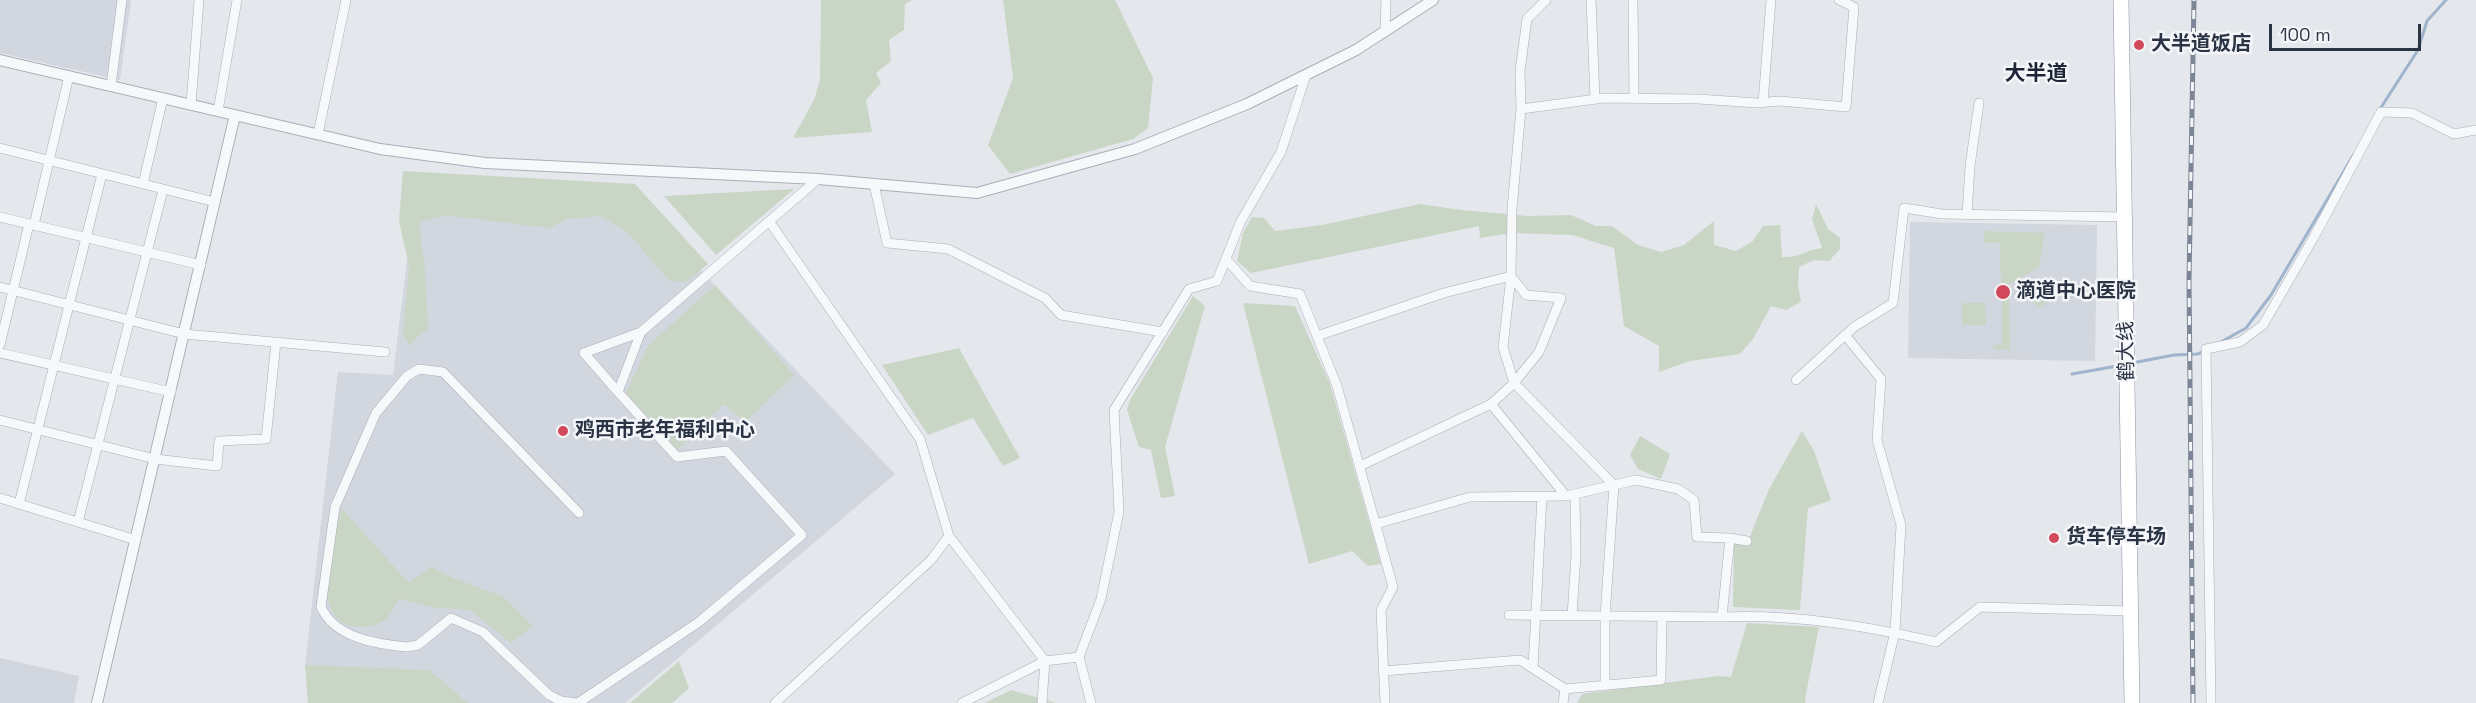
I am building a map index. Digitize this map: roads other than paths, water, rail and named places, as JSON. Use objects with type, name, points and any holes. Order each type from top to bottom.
[{"type":"highway","name":"鹤大线","points":[[2121,0],[2132,703]]},
{"type":"street","points":[[111,86],[122,0]]},
{"type":"street","points":[[191,105],[199,0]]},
{"type":"street","points":[[218,111],[237,0]]},
{"type":"street","points":[[318,134],[346,0]]},
{"type":"street","points":[[1385,31],[1386,0]]},
{"type":"street","points":[[0,60],[380,149],[485,163],[818,179],[977,193],[1135,148],[1247,104],[1356,50],[1432,0]]},
{"type":"street","points":[[1546,0],[1527,19],[1520,71],[1521,109],[1512,209],[1511,276],[1503,347],[1514,383],[1614,485],[1605,617],[1605,684]]},
{"type":"street","points":[[1591,0],[1595,99]]},
{"type":"street","points":[[1633,0],[1634,98]]},
{"type":"street","points":[[1763,103],[1771,0]]},
{"type":"street","points":[[1521,109],[1595,99],[1634,98],[1763,103],[1780,101],[1846,107],[1854,7],[1839,0]]},
{"type":"street","points":[[1091,703],[1079,657],[1101,599],[1119,512],[1114,410],[1189,289],[1217,282],[1241,221],[1281,152],[1306,75]]},
{"type":"street","points":[[0,345],[31,224],[50,161],[69,76]]},
{"type":"street","points":[[143,184],[163,98]]},
{"type":"street","points":[[1966,215],[1978,103]]},
{"type":"street","points":[[2211,703],[2206,349],[2240,342],[2263,325],[2314,237],[2381,112],[2412,113],[2454,134],[2476,130]]},
{"type":"street","points":[[98,703],[235,115]]},
{"type":"street","points":[[0,148],[215,202]]},
{"type":"street","points":[[20,504],[102,174]]},
{"type":"street","points":[[579,513],[443,372],[418,369],[407,376],[376,413],[334,507],[321,607],[325,616],[344,634],[408,647],[418,645],[451,618],[483,632],[549,695],[561,701],[578,703],[699,622],[802,535],[726,451],[677,457],[584,353],[640,332],[818,179]]},
{"type":"street","points":[[874,184],[887,243],[948,249],[1045,298],[1061,315],[1163,332]]},
{"type":"street","points":[[78,522],[163,189]]},
{"type":"street","points":[[1796,380],[1845,335],[1893,303],[1904,208],[1966,215],[2125,217]]},
{"type":"street","points":[[0,217],[201,265]]},
{"type":"street","points":[[769,221],[920,439],[949,536],[1045,661],[1042,703]]},
{"type":"street","points":[[1226,259],[1250,286],[1300,294],[1337,386],[1393,587],[1381,609],[1385,703]]},
{"type":"street","points":[[1317,336],[1444,293],[1511,276]]},
{"type":"street","points":[[1360,466],[1491,404],[1514,383],[1539,352],[1561,298],[1526,295],[1511,276]]},
{"type":"street","points":[[0,287],[184,334],[385,352]]},
{"type":"street","points":[[618,392],[640,332]]},
{"type":"street","points":[[1845,335],[1881,379],[1877,440],[1901,525],[1895,633],[1878,703]]},
{"type":"street","points":[[0,420],[155,459],[217,466],[219,441],[266,439],[276,342]]},
{"type":"street","points":[[0,353],[171,392]]},
{"type":"street","points":[[1491,404],[1571,495],[1576,555],[1572,616]]},
{"type":"street","points":[[1376,524],[1470,497],[1571,495],[1636,480],[1678,489],[1694,500],[1697,537],[1746,541]]},
{"type":"street","points":[[1533,668],[1542,496]]},
{"type":"street","points":[[0,498],[136,540]]},
{"type":"street","points":[[775,703],[931,560],[949,536]]},
{"type":"street","points":[[1722,617],[1730,538]]},
{"type":"street","points":[[1509,615],[1662,618],[1767,615],[1863,626],[1936,642],[1980,607],[2131,611]]},
{"type":"street","points":[[1383,671],[1520,660],[1565,689],[1660,681],[1662,618]]},
{"type":"street","points":[[962,703],[1045,661],[1079,657]]},
{"type":"street","points":[[1563,703],[1565,689]]},
{"type":"waterway","points":[[2380,109],[2418,50],[2427,21],[2446,0]]},
{"type":"waterway","points":[[2219,343],[2246,328],[2271,295],[2354,154]]},
{"type":"waterway","points":[[2132,363],[2174,355],[2198,354],[2205,350]]},
{"type":"waterway","points":[[2072,374],[2123,365]]},
{"type":"railway","points":[[2193,703],[2189,280],[2194,0]]},
{"type":"place","name":"大半道饭店","points":[[2139,45]]},
{"type":"place","name":"滴道中心医院","points":[[2003,292]]},
{"type":"place","name":"鸡西市老年福利中心","points":[[563,431]]},
{"type":"place","name":"货车停车场","points":[[2054,538]]},
{"type":"district","name":"大半道","points":[[2036,74]]}]
